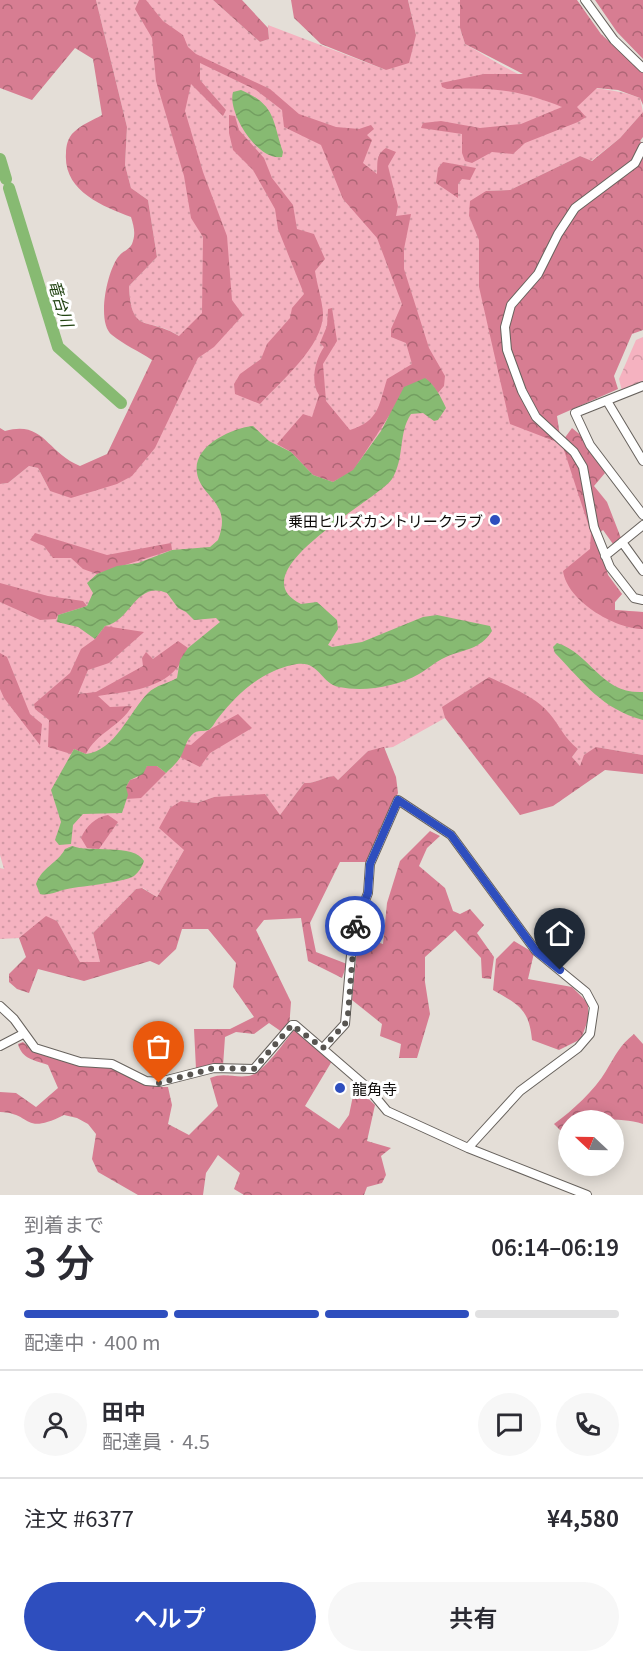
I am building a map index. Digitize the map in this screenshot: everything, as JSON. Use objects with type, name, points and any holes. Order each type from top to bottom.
[{"type":"street","points":[[585,0],[614,40],[643,68]]},
{"type":"street","points":[[643,147],[634,163],[575,208],[558,234],[538,274],[511,305],[505,327],[507,350],[522,391],[536,417],[574,452],[583,467],[594,527],[610,567],[634,598],[643,600]]},
{"type":"street","points":[[642,390],[575,413],[590,445],[643,515]]},
{"type":"street","points":[[607,401],[643,461]]},
{"type":"street","points":[[605,556],[643,525]]},
{"type":"street","points":[[622,542],[643,571]]},
{"type":"street","points":[[323,1048],[345,1024],[353,932],[368,893],[370,864],[398,800],[451,835],[536,951],[586,992],[594,1007],[590,1034],[578,1048],[520,1091],[468,1148]]},
{"type":"street","points":[[0,1006],[14,1019],[35,1048],[45,1053],[80,1062],[112,1064],[146,1081],[159,1083],[214,1068],[254,1069],[292,1025],[323,1048],[368,1088],[387,1111],[568,1192],[587,1195]]},
{"type":"street","points":[[0,1046],[23,1034]]},
{"type":"green space","points":[[0,0],[96,0],[127,127],[125,165],[131,188],[148,200],[157,257],[129,286],[130,302],[138,319],[179,336],[202,313],[203,237],[191,218],[184,176],[156,81],[152,38],[135,9],[139,0],[146,0],[163,21],[183,35],[188,47],[196,54],[270,89],[299,114],[336,127],[359,129],[371,125],[374,129],[367,135],[372,140],[363,163],[377,174],[378,160],[382,151],[386,148],[396,152],[388,166],[398,206],[396,216],[411,214],[404,249],[404,269],[429,348],[445,376],[444,386],[438,393],[431,383],[389,416],[353,471],[333,482],[313,475],[291,452],[277,444],[303,414],[312,417],[319,395],[314,378],[315,371],[324,347],[320,343],[327,326],[328,309],[332,308],[337,341],[323,364],[326,401],[350,430],[372,417],[387,379],[412,364],[406,343],[391,337],[391,329],[402,304],[377,238],[343,199],[321,145],[284,127],[282,110],[256,90],[200,63],[200,80],[226,110],[223,116],[191,84],[185,111],[203,172],[227,236],[232,300],[243,315],[214,347],[198,358],[155,448],[132,476],[117,484],[71,498],[50,491],[38,468],[29,466],[8,483],[0,484],[0,428],[5,431],[28,430],[37,434],[59,453],[80,466],[107,454],[152,360],[112,335],[107,329],[105,320],[107,284],[119,256],[132,244],[134,230],[131,217],[108,208],[86,195],[71,177],[67,166],[66,147],[70,136],[80,127],[102,115],[93,59],[75,48],[32,100],[0,88]]},
{"type":"green space","name":"乗田ヒルズカントリークラブ","points":[[96,0],[213,0],[260,42],[269,39],[268,25],[386,70],[416,35],[408,0],[460,0],[460,28],[465,44],[522,76],[539,82],[615,91],[640,98],[643,112],[620,138],[591,161],[580,156],[510,190],[486,191],[469,216],[480,240],[479,287],[562,444],[608,575],[622,594],[615,602],[615,610],[643,612],[643,755],[596,747],[580,766],[572,757],[578,749],[564,738],[548,712],[489,677],[443,707],[445,718],[393,747],[368,751],[338,780],[334,776],[304,783],[280,815],[214,797],[197,803],[181,801],[184,850],[157,897],[143,888],[136,889],[93,933],[100,962],[80,962],[57,921],[47,917],[19,938],[0,939],[0,868],[4,869],[0,855],[0,484],[8,483],[29,466],[38,468],[50,491],[85,494],[179,336],[138,319],[130,302],[129,286],[157,257],[148,200],[131,188],[125,165],[127,127]]},
{"type":"green space","points":[[213,0],[242,0],[268,28],[269,39],[260,42]]},
{"type":"green space","points":[[291,0],[408,0],[416,35],[409,63],[386,70],[321,44],[294,18]]},
{"type":"green space","points":[[460,0],[577,0],[601,34],[643,73],[643,105],[640,98],[618,90],[597,88],[577,107],[586,117],[578,122],[525,143],[513,154],[492,152],[472,163],[465,161],[462,153],[462,134],[421,128],[423,123],[441,121],[480,128],[521,124],[562,107],[519,93],[442,87],[441,83],[484,74],[523,74],[465,44],[460,28]]},
{"type":"green space","points":[[595,0],[643,0],[643,59],[617,32]]},
{"type":"green space","points":[[643,112],[643,137],[640,141],[643,144],[643,330],[632,334],[614,376],[618,389],[557,416],[561,443],[572,428],[583,437],[605,473],[594,486],[607,502],[621,538],[613,544],[603,530],[596,536],[608,575],[622,594],[615,602],[615,610],[643,612],[643,629],[632,628],[606,619],[583,603],[566,582],[563,571],[590,549],[591,533],[562,444],[510,424],[479,287],[479,240],[469,216],[470,201],[486,191],[510,190],[580,156],[592,161],[620,138]]},
{"type":"green space","points":[[229,115],[235,116],[239,130],[264,158],[272,178],[293,205],[297,229],[314,234],[325,259],[315,271],[323,313],[316,338],[299,363],[260,404],[235,394],[234,384],[240,374],[261,359],[267,344],[290,318],[292,308],[304,294],[278,229],[275,209],[253,170],[233,150],[229,133]]},
{"type":"green space","points":[[443,162],[476,168],[470,180],[462,179],[458,184],[458,198],[436,183],[438,168]]},
{"type":"green space","points":[[643,337],[643,384],[622,391],[619,379],[636,340]]},
{"type":"green space","points":[[35,533],[107,555],[171,543],[172,550],[97,574],[83,569],[71,558],[53,558],[44,546],[30,540]]},
{"type":"green space","points":[[0,583],[48,596],[83,601],[87,606],[58,615],[56,619],[40,620],[0,602]]},
{"type":"green space","points":[[105,626],[144,632],[109,663],[88,670],[78,694],[96,692],[143,666],[142,658],[146,652],[153,659],[178,641],[188,648],[178,667],[160,682],[140,689],[98,696],[110,707],[132,706],[122,719],[96,740],[86,754],[74,749],[71,754],[48,747],[49,720],[35,709],[34,704],[70,673],[81,649],[95,639]]},
{"type":"green space","points":[[0,653],[7,657],[30,714],[42,724],[40,745],[4,698],[0,689]]},
{"type":"green space","points":[[489,677],[521,692],[543,707],[578,749],[572,757],[580,766],[584,755],[596,747],[643,755],[643,774],[605,770],[553,806],[520,815],[445,718],[442,707]]},
{"type":"green space","points":[[238,714],[252,728],[210,753],[200,767],[180,757],[185,744],[191,745],[207,731]]},
{"type":"green space","points":[[384,747],[396,777],[398,793],[369,862],[340,862],[310,923],[316,952],[347,964],[342,978],[308,961],[301,918],[264,920],[256,930],[291,1002],[289,1029],[282,1032],[269,1023],[254,1034],[236,1032],[225,1037],[223,1066],[196,1069],[194,1029],[230,1029],[254,1017],[233,987],[236,963],[208,929],[182,929],[176,949],[159,965],[150,961],[84,981],[38,969],[29,993],[17,989],[9,982],[9,974],[26,957],[19,938],[46,916],[57,921],[80,962],[100,962],[93,933],[136,889],[142,888],[157,897],[184,850],[159,828],[170,808],[181,801],[197,803],[214,797],[265,794],[280,815],[304,783],[334,776],[338,780],[368,751]]},
{"type":"green space","points":[[147,766],[157,766],[166,773],[141,798],[126,799],[126,787],[130,780],[137,778]]},
{"type":"green space","points":[[108,815],[118,822],[99,849],[87,848],[81,838],[86,830],[96,820]]},
{"type":"green space","points":[[430,831],[440,836],[427,848],[419,866],[445,888],[453,911],[460,914],[470,909],[484,925],[477,933],[494,957],[491,979],[482,978],[481,958],[455,930],[425,957],[425,982],[430,1014],[417,1058],[399,1058],[401,1044],[380,1036],[382,1024],[352,1000],[357,949],[361,937],[383,944],[387,903],[400,861]]},
{"type":"green space","points":[[514,941],[534,953],[528,979],[572,987],[588,1003],[588,1020],[581,1039],[559,1050],[532,1040],[528,1021],[521,1009],[493,990],[496,959]]},
{"type":"green space","points":[[294,1030],[332,1061],[305,1106],[339,1129],[349,1115],[355,1086],[375,1105],[367,1141],[391,1148],[381,1156],[386,1175],[382,1183],[367,1187],[364,1195],[244,1195],[234,1189],[240,1173],[218,1155],[206,1173],[203,1195],[138,1195],[98,1172],[92,1159],[96,1134],[88,1124],[64,1115],[41,1124],[34,1124],[11,1113],[0,1112],[0,1092],[16,1093],[36,1107],[58,1088],[48,1065],[22,1053],[18,1044],[23,1042],[43,1055],[99,1066],[120,1072],[143,1083],[168,1087],[172,1105],[168,1124],[189,1135],[218,1106],[210,1078],[220,1075],[248,1076],[254,1074],[267,1064]]},
{"type":"green space","points":[[634,1034],[643,1044],[643,1124],[624,1121],[624,1110],[571,1110],[589,1093]]},
{"type":"water","points":[[241,90],[267,108],[274,122],[283,152],[282,157],[263,152],[246,134],[232,101],[233,92]]},
{"type":"water","points":[[425,378],[435,388],[446,408],[438,420],[434,421],[423,413],[411,414],[404,429],[399,463],[392,479],[316,538],[297,556],[286,574],[286,590],[301,604],[317,602],[337,620],[338,629],[328,645],[332,647],[362,642],[423,617],[437,615],[490,626],[492,631],[482,642],[471,648],[442,659],[410,678],[380,687],[359,689],[332,685],[314,668],[301,664],[270,673],[242,692],[209,729],[191,735],[179,758],[166,773],[157,766],[147,766],[143,774],[130,780],[126,787],[128,795],[122,813],[83,814],[73,825],[71,844],[59,845],[55,840],[61,822],[51,790],[74,749],[86,754],[105,746],[114,738],[148,693],[177,678],[180,660],[188,648],[220,622],[216,618],[194,620],[178,608],[167,593],[157,590],[141,596],[114,623],[105,626],[95,639],[78,627],[57,622],[58,615],[87,606],[93,593],[87,583],[97,574],[117,566],[138,563],[172,550],[210,547],[218,540],[222,517],[215,502],[204,489],[197,473],[197,463],[201,455],[215,440],[235,430],[253,426],[269,441],[291,452],[313,475],[333,482],[353,470],[381,431],[404,387]]},
{"type":"water","points":[[557,643],[569,648],[616,687],[643,692],[643,720],[616,709],[594,694],[555,653],[553,647]]},
{"type":"water","points":[[72,846],[131,852],[139,855],[144,861],[137,873],[128,878],[40,894],[36,884],[39,878],[65,849]]},
{"type":"waterway","name":"竜台川","points":[[0,159],[6,179]]},
{"type":"waterway","name":"竜台川","points":[[9,188],[58,347],[121,403]]},
{"type":"way so far","points":[[159,1083],[214,1068],[254,1069],[259,1066],[292,1025],[323,1048],[345,1024],[348,1014],[355,926]]},
{"type":"place","name":"乗田ヒルズカントリークラブ","points":[[495,520]]},
{"type":"place","name":"龍角寺","points":[[340,1088]]},
{"type":"route","points":[[355,926],[368,893],[370,864],[398,800],[451,835],[536,951],[560,970]]}]
